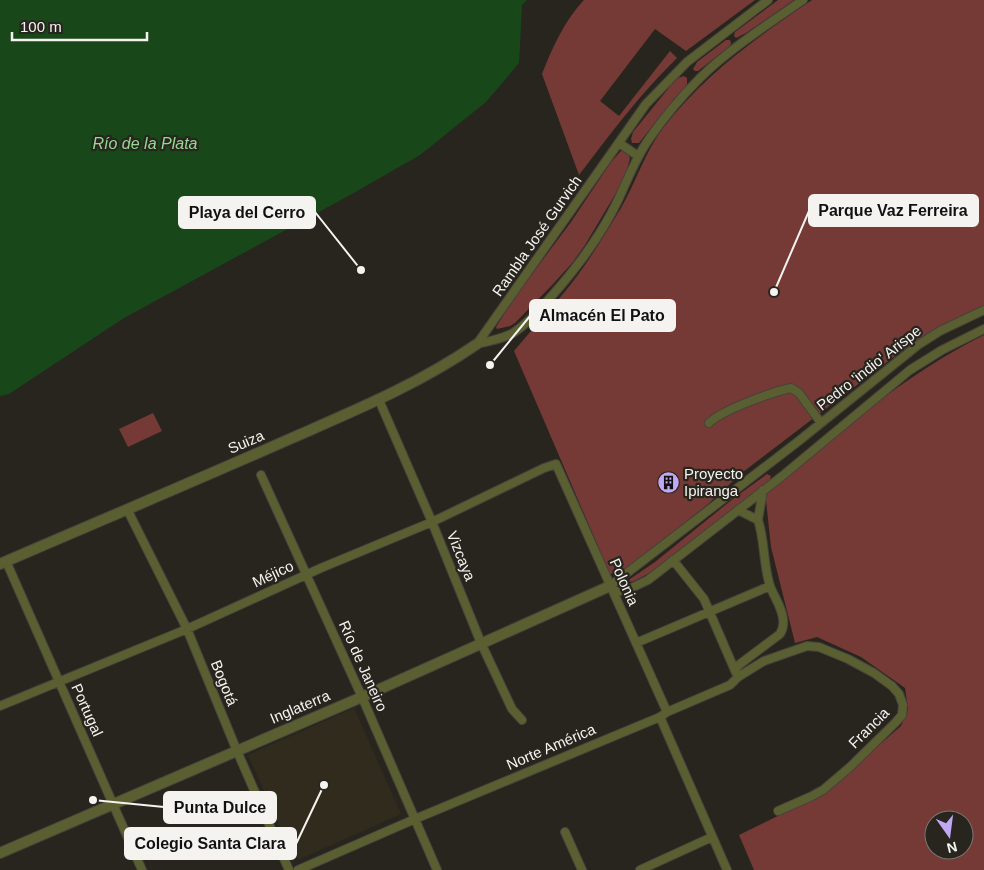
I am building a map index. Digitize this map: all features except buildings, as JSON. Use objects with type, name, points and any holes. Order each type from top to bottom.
[{"type":"street","name":"Rambla José Gurvich","points":[[477,344],[646,104],[687,62],[768,0]]},
{"type":"street","points":[[619,143],[638,156],[649,139],[701,77],[727,55],[804,0]]},
{"type":"street","name":"Suiza","points":[[3,563],[379,400],[434,372],[477,344],[499,339],[514,332],[536,314],[573,272],[617,202],[638,156]]},
{"type":"street","name":"Pedro 'indio' Arispe","points":[[612,589],[918,345],[940,331],[984,310]]},
{"type":"street","name":"Pedro 'indio' Arispe","points":[[612,589],[625,591],[637,586],[781,477],[917,365],[984,329]]},
{"type":"street","points":[[709,423],[737,408],[791,388],[799,393],[821,423]]},
{"type":"street","name":"Vizcaya","points":[[379,400],[432,522],[481,643],[512,709],[522,720]]},
{"type":"street","points":[[800,440],[810,452]]},
{"type":"street","name":"Méjico","points":[[0,706],[59,680],[187,629],[307,574],[432,522],[556,464]]},
{"type":"street","name":"Polonia","points":[[556,464],[636,643],[663,715],[727,870]]},
{"type":"street","points":[[770,464],[781,477]]},
{"type":"street","name":"Río de Janeiro","points":[[261,475],[362,697],[437,870]]},
{"type":"street","points":[[736,673],[740,664],[780,634],[783,628],[784,619],[770,586],[758,520],[763,490]]},
{"type":"street","name":"Bogotá","points":[[127,509],[187,629],[237,751],[289,870]]},
{"type":"street","points":[[738,510],[758,520]]},
{"type":"street","points":[[673,560],[704,600],[736,673]]},
{"type":"street","name":"Portugal","points":[[3,563],[59,680],[142,870]]},
{"type":"street","points":[[636,643],[770,586]]},
{"type":"street","name":"Inglaterra","points":[[0,852],[362,697],[481,643],[612,589]]},
{"type":"street","name":"Norte América","points":[[298,870],[730,685],[736,673],[798,648],[810,646]]},
{"type":"street","name":"Francia","points":[[778,810],[823,790],[889,729],[900,718],[903,710],[899,694],[883,679],[843,657],[819,647],[810,646]]},
{"type":"street","points":[[565,832],[582,870]]},
{"type":"street","points":[[640,870],[712,837]]},
{"type":"shaded area","points":[[584,0],[755,0],[686,51],[655,29],[600,101],[619,116],[670,51],[677,58],[638,100],[579,175],[542,74],[560,35],[571,16]]},
{"type":"shaded area","points":[[778,0],[794,0],[746,33],[736,38],[734,36],[735,32]]},
{"type":"shaded area","points":[[812,0],[984,0],[984,309],[926,337],[895,356],[743,472],[707,505],[644,555],[622,571],[610,574],[514,351],[564,293],[597,247],[621,208],[657,137],[679,109],[732,58]]},
{"type":"shaded area","points":[[726,40],[730,40],[730,46],[698,71],[693,69],[697,62]]},
{"type":"shaded area","points":[[684,76],[687,78],[687,86],[674,99],[639,143],[632,143],[633,132],[672,84],[678,78]]},
{"type":"shaded area","points":[[621,151],[626,151],[630,158],[625,178],[585,245],[573,262],[515,323],[497,329],[496,327],[514,298],[571,222],[611,162]]},
{"type":"shaded area","points":[[984,335],[984,870],[754,870],[739,835],[824,793],[901,726],[908,709],[905,688],[861,657],[817,637],[795,643],[771,547],[765,491],[871,407],[926,368]]},
{"type":"shaded area","points":[[153,413],[162,431],[128,447],[119,429]]},
{"type":"shaded area","points":[[767,474],[771,476],[770,480],[699,537],[657,568],[629,582],[630,579],[655,562],[734,498]]},
{"type":"shaded area","points":[[354,708],[401,814],[300,859],[293,856],[248,755]]},
{"type":"water","name":"Río de la Plata","points":[[0,0],[527,0],[522,5],[519,63],[486,102],[420,155],[124,318],[9,394],[0,396]]},
{"type":"place","name":"Playa del Cerro","points":[[361,270]]},
{"type":"place","name":"Parque Vaz Ferreira","points":[[774,292]]},
{"type":"place","name":"Almacén El Pato","points":[[490,365]]},
{"type":"place","name":"Proyecto Ipiranga","points":[[668,483]]},
{"type":"place","name":"Colegio Santa Clara","points":[[324,785]]},
{"type":"place","name":"Punta Dulce","points":[[93,800]]}]
